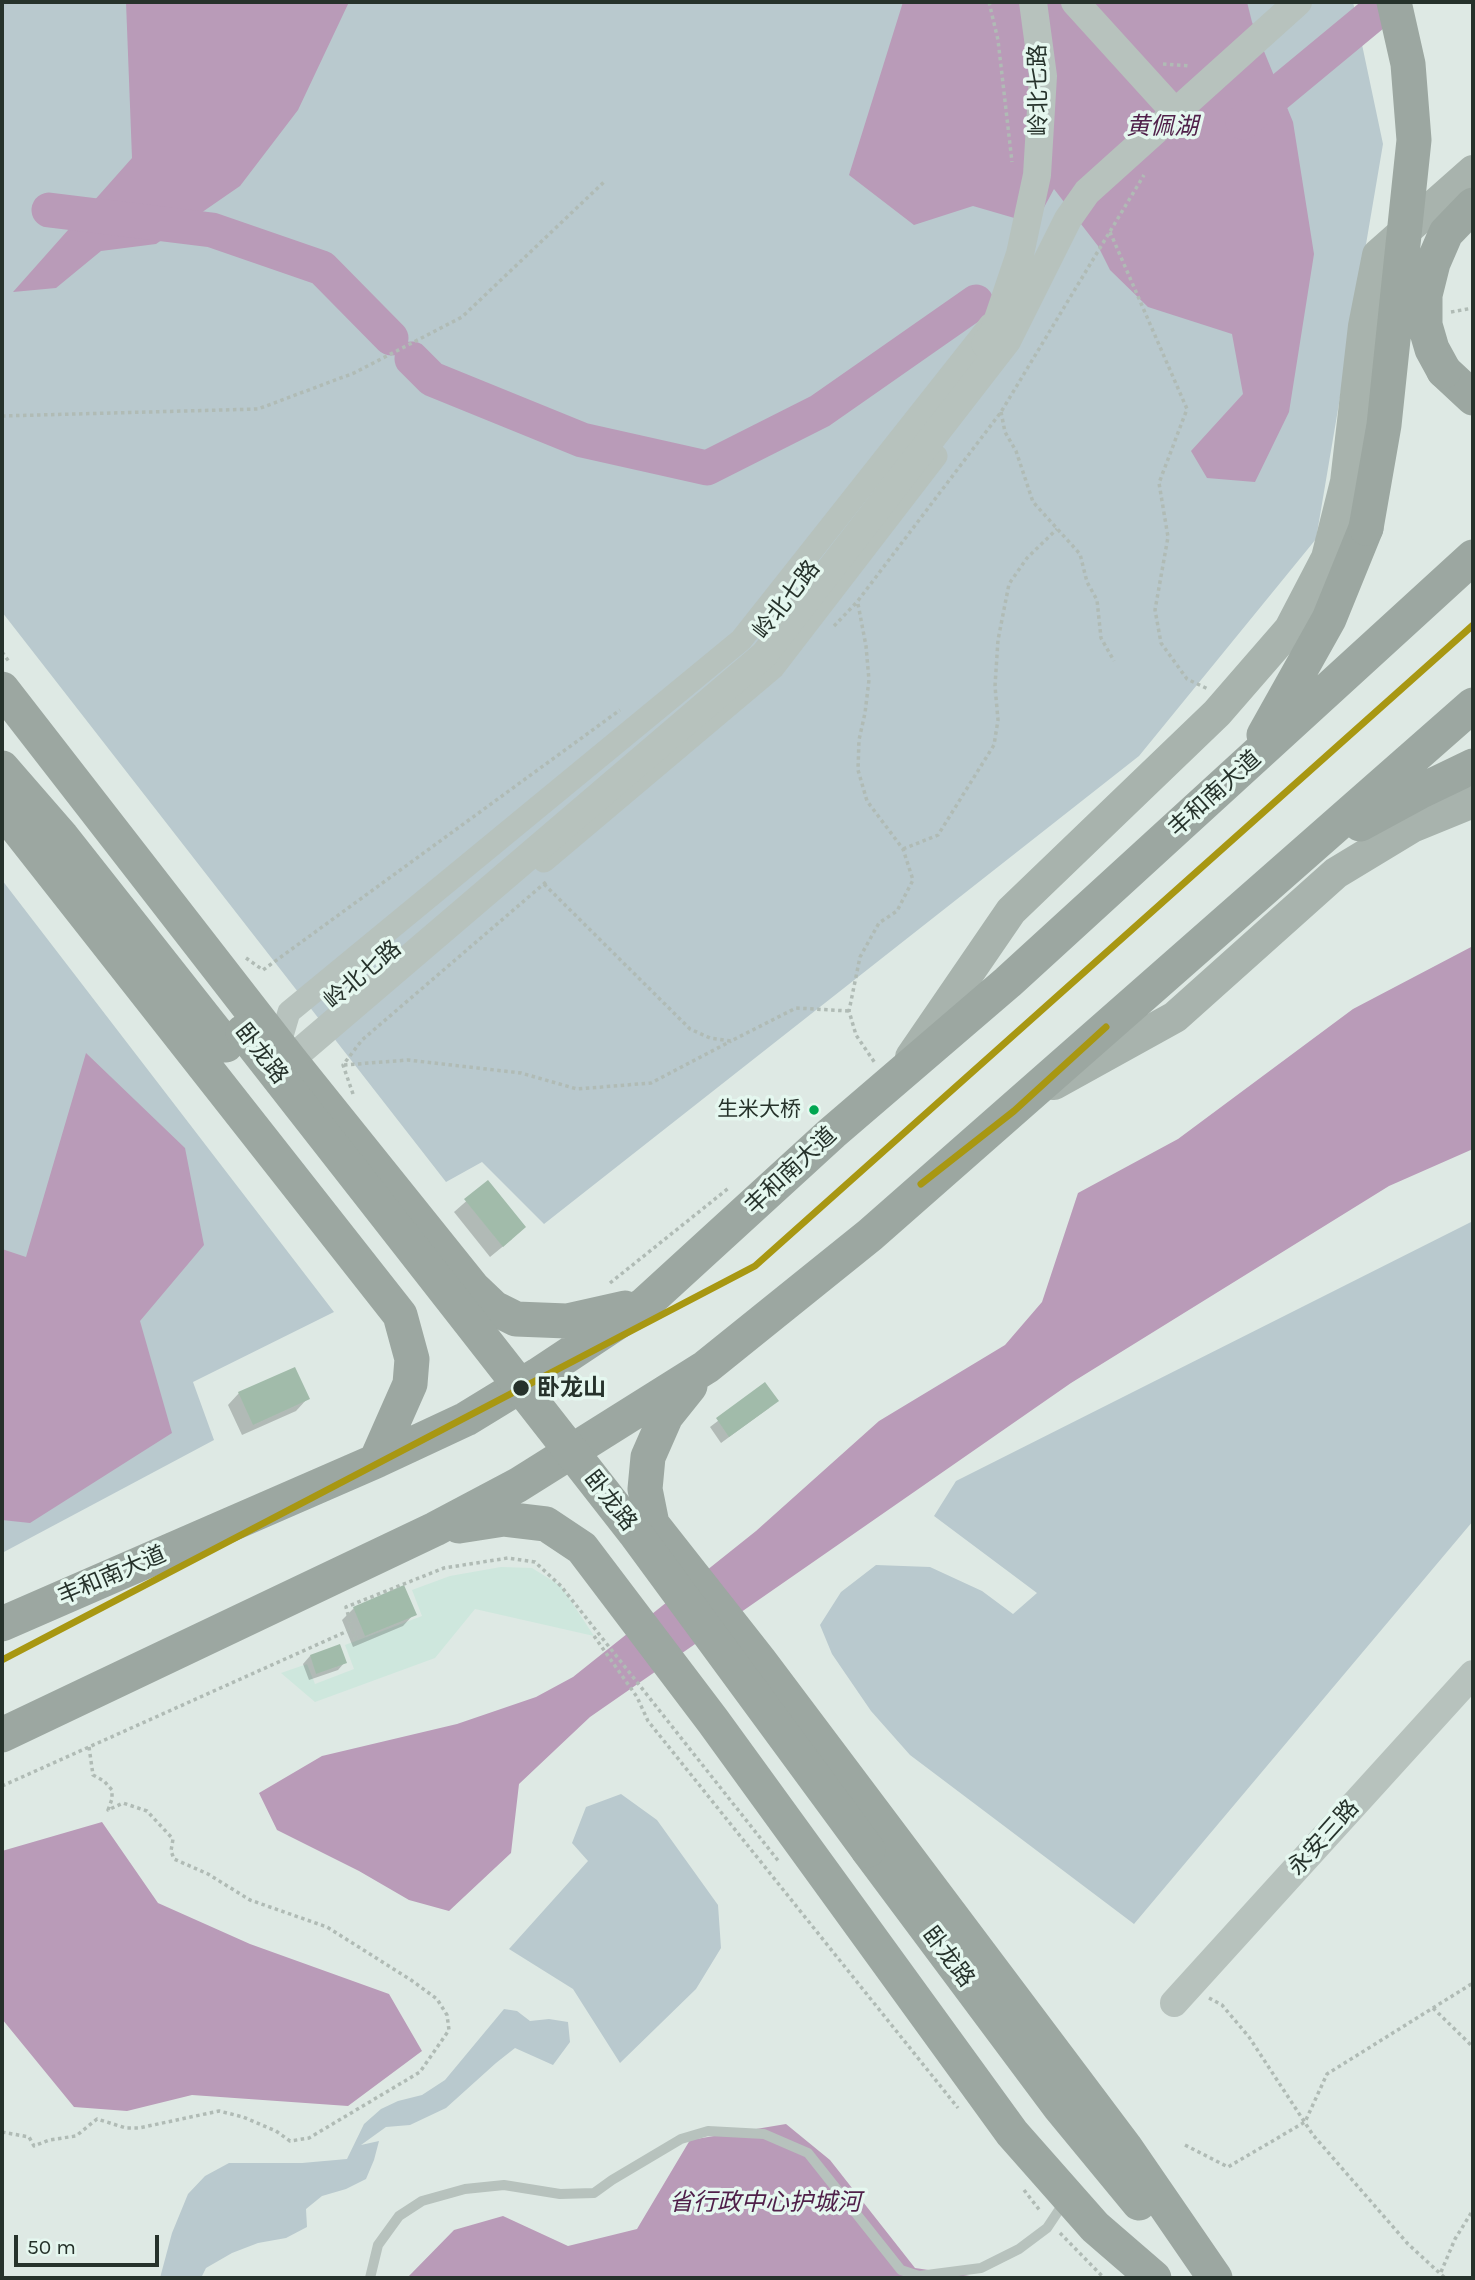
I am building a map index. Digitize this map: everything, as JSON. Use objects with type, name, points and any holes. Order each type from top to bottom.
[{"type":"main road","points":[[1248,764],[1329,620],[1366,528],[1384,425],[1414,140],[1408,64],[1394,2]]},
{"type":"main road","points":[[890,1070],[1011,912],[1229,699],[1290,629],[1327,558],[1346,482],[1364,326],[1378,255],[1473,171]]},
{"type":"main road","points":[[1473,205],[1446,233],[1433,263],[1425,295],[1426,325],[1432,349],[1444,371],[1473,398]]},
{"type":"main road","name":"丰和南大道","points":[[2,1624],[466,1419],[538,1376],[645,1304],[890,1070],[1008,982],[1473,556]]},
{"type":"main road","name":"卧龙路","points":[[6,676],[284,1053],[473,1288],[494,1308],[516,1319],[567,1321],[645,1304]]},
{"type":"main road","points":[[2,1735],[435,1530],[518,1485],[706,1367],[870,1235],[1473,705]]},
{"type":"main road","name":"卧龙路","points":[[2,727],[235,1038]]},
{"type":"main road","points":[[1251,900],[1371,817],[1473,766]]},
{"type":"main road","name":"卧龙路","points":[[2,768],[235,1038],[635,1533],[1045,2121],[1172,2278]]},
{"type":"main road","points":[[1021,1102],[1175,1017],[1336,873],[1412,827],[1473,802]]},
{"type":"main road","points":[[2,808],[400,1315],[412,1359],[410,1384],[376,1461]]},
{"type":"main road","name":"卧龙路","points":[[706,1367],[666,1416],[648,1457],[645,1489],[652,1524],[775,1682],[1125,2147],[1214,2278]]},
{"type":"main road","points":[[435,1530],[504,1520],[546,1524],[582,1548],[713,1721],[1012,2133],[1058,2209],[1095,2227],[1154,2278]]},
{"type":"main road","name":"卧龙路","points":[[860,1856],[1141,2206],[1214,2278]]},
{"type":"street","name":"岭北七路","points":[[1003,328],[1038,165],[1043,76],[1033,2]]},
{"type":"street","points":[[1075,2],[1174,111]]},
{"type":"street","points":[[284,1053],[764,655],[1003,328],[1087,192],[1298,2]]},
{"type":"street","points":[[284,1053],[289,1012],[741,640],[989,326],[1003,328]]},
{"type":"street","name":"永安三路","points":[[1182,1994],[1473,1674]]},
{"type":"lane","points":[[370,2278],[378,2245],[399,2216],[422,2202],[465,2189],[504,2185],[560,2194],[594,2193],[681,2140],[708,2131],[764,2134],[808,2152],[901,2270],[919,2276],[981,2268],[1019,2249],[1046,2228],[1058,2209]]},
{"type":"path","points":[[989,2],[998,40],[1013,165]]},
{"type":"path","points":[[1154,64],[1189,66],[1198,59]]},
{"type":"path","points":[[829,631],[857,602],[1001,412],[1146,170]]},
{"type":"path","points":[[2,416],[258,409],[354,373],[462,317],[605,181]]},
{"type":"path","points":[[1110,232],[1187,409],[1159,482],[1168,537],[1155,610],[1161,643],[1188,679],[1229,699]]},
{"type":"path","points":[[1001,412],[1005,432],[1016,451],[1033,502],[1080,554],[1087,582],[1097,600],[1101,638],[1114,661]]},
{"type":"path","points":[[903,849],[938,835],[994,745],[998,720],[995,686],[999,640],[1009,584],[1027,558],[1057,529]]},
{"type":"path","points":[[857,602],[866,646],[869,680],[859,740],[858,770],[867,801],[903,849],[913,880],[897,911],[879,923],[860,957],[849,1011],[856,1035],[890,1070]]},
{"type":"path","points":[[2,652],[6,676]]},
{"type":"path","points":[[241,955],[263,970],[628,704]]},
{"type":"path","points":[[343,1065],[362,1040],[554,875]]},
{"type":"path","points":[[544,884],[690,1029],[710,1038],[731,1041]]},
{"type":"path","points":[[343,1065],[408,1060],[521,1073],[577,1089],[651,1083],[796,1008],[849,1011]]},
{"type":"path","points":[[343,1065],[354,1097]]},
{"type":"path","points":[[605,1287],[731,1186]]},
{"type":"path","points":[[358,1641],[346,1607],[444,1568],[508,1558],[535,1562],[561,1586],[787,1871]]},
{"type":"path","points":[[2,1786],[352,1629]]},
{"type":"path","points":[[594,1636],[637,1697],[648,1721],[963,2114]]},
{"type":"path","points":[[2,2132],[29,2137],[34,2146],[49,2140],[76,2136],[97,2119],[126,2128],[139,2128],[219,2111],[243,2117],[290,2141],[309,2138],[420,2072],[449,2030],[447,2015],[437,1999],[411,1980],[327,1927],[250,1900],[208,1874],[174,1859],[173,1839],[147,1811],[123,1803],[108,1810],[112,1790],[104,1781],[93,1775],[89,1747]]},
{"type":"path","points":[[1185,2145],[1228,2167],[1305,2122],[1327,2074],[1473,1983]]},
{"type":"path","points":[[1182,1994],[1222,2005],[1249,2036],[1313,2135],[1408,2244],[1446,2278]]},
{"type":"path","points":[[1433,2008],[1473,2047]]},
{"type":"path","points":[[1024,2190],[1058,2209],[1104,2278]]},
{"type":"path","points":[[1441,2272],[1455,2239],[1473,2210]]},
{"type":"shaded area","points":[[2,2],[1353,2],[1383,144],[1316,539],[1139,756],[544,1224],[482,1162],[446,1182],[2,612]]},
{"type":"shaded area","points":[[2,880],[334,1312],[193,1382],[214,1440],[2,1553]]},
{"type":"shaded area","points":[[1473,1221],[1473,1521],[1134,1924],[910,1755],[871,1711],[832,1654],[820,1625],[841,1592],[876,1565],[930,1567],[982,1591],[1013,1614],[1037,1593],[934,1516],[956,1481]]},
{"type":"shaded area","points":[[501,1567],[532,1568],[561,1586],[594,1636],[475,1609],[435,1658],[315,1702],[281,1673],[307,1664],[315,1684],[354,1669],[345,1645],[422,1616],[412,1590],[450,1576]]},
{"type":"shaded area","points":[[621,1794],[657,1820],[718,1905],[721,1948],[696,1989],[620,2063],[573,1989],[509,1949],[588,1861],[572,1843],[586,1807]]},
{"type":"shaded area","points":[[504,2009],[517,2011],[530,2021],[549,2019],[568,2022],[570,2042],[553,2065],[515,2048],[446,2108],[410,2125],[386,2127],[361,2145],[379,2141],[366,2179],[346,2189],[322,2196],[306,2209],[307,2227],[286,2238],[258,2243],[232,2253],[206,2268],[201,2278],[160,2278],[172,2233],[188,2194],[205,2176],[229,2163],[302,2163],[347,2159],[364,2124],[381,2109],[422,2095],[445,2080]]},
{"type":"water","points":[[126,2],[349,2],[298,110],[240,186],[156,244],[101,251],[56,288],[13,292],[132,158]]},
{"type":"water","name":"黄佩湖","points":[[903,2],[1247,2],[1252,22],[1293,122],[1314,254],[1289,412],[1255,482],[1207,478],[1191,451],[1243,394],[1232,334],[1148,307],[1110,270],[1098,246],[1054,189],[1035,224],[973,206],[914,225],[849,175]]},
{"type":"water","points":[[1473,946],[1473,1149],[1389,1186],[1071,1383],[590,1717],[519,1784],[511,1853],[449,1911],[409,1900],[359,1871],[277,1830],[259,1793],[322,1756],[457,1724],[536,1697],[573,1677],[756,1531],[879,1421],[1005,1345],[1042,1302],[1078,1193],[1178,1139],[1353,1009]]},
{"type":"water","points":[[86,1053],[185,1148],[204,1245],[140,1321],[172,1433],[30,1523],[2,1520],[2,1249],[26,1257]]},
{"type":"water","points":[[102,1822],[158,1903],[250,1944],[389,1994],[422,2051],[348,2106],[192,2095],[127,2111],[74,2107],[2,2019],[2,1851]]},
{"type":"water","name":"省行政中心护城河","points":[[786,2124],[830,2160],[915,2268],[983,2278],[407,2278],[454,2230],[503,2216],[568,2246],[637,2229],[690,2140]]},
{"type":"building","points":[[488,1180],[526,1227],[503,1247],[464,1199]]},
{"type":"building","points":[[295,1367],[310,1399],[253,1425],[238,1392]]},
{"type":"building","points":[[765,1382],[779,1401],[729,1437],[716,1418]]},
{"type":"building","points":[[404,1585],[417,1615],[365,1636],[353,1607]]},
{"type":"building","points":[[340,1644],[347,1663],[316,1674],[310,1655]]},
{"type":"waterway","points":[[1243,122],[1388,2]]},
{"type":"waterway","points":[[49,210],[212,230],[322,268],[391,338]]},
{"type":"waterway","points":[[412,359],[432,379],[582,440],[707,468],[820,411],[976,302]]},
{"type":"transit line","points":[[2,1660],[755,1266],[1473,625]]},
{"type":"transit line","points":[[921,1184],[1014,1111],[1106,1027]]},
{"type":"place","name":"生米大桥","points":[[814,1110]]},
{"type":"place","name":"卧龙山","points":[[521,1388]]}]
